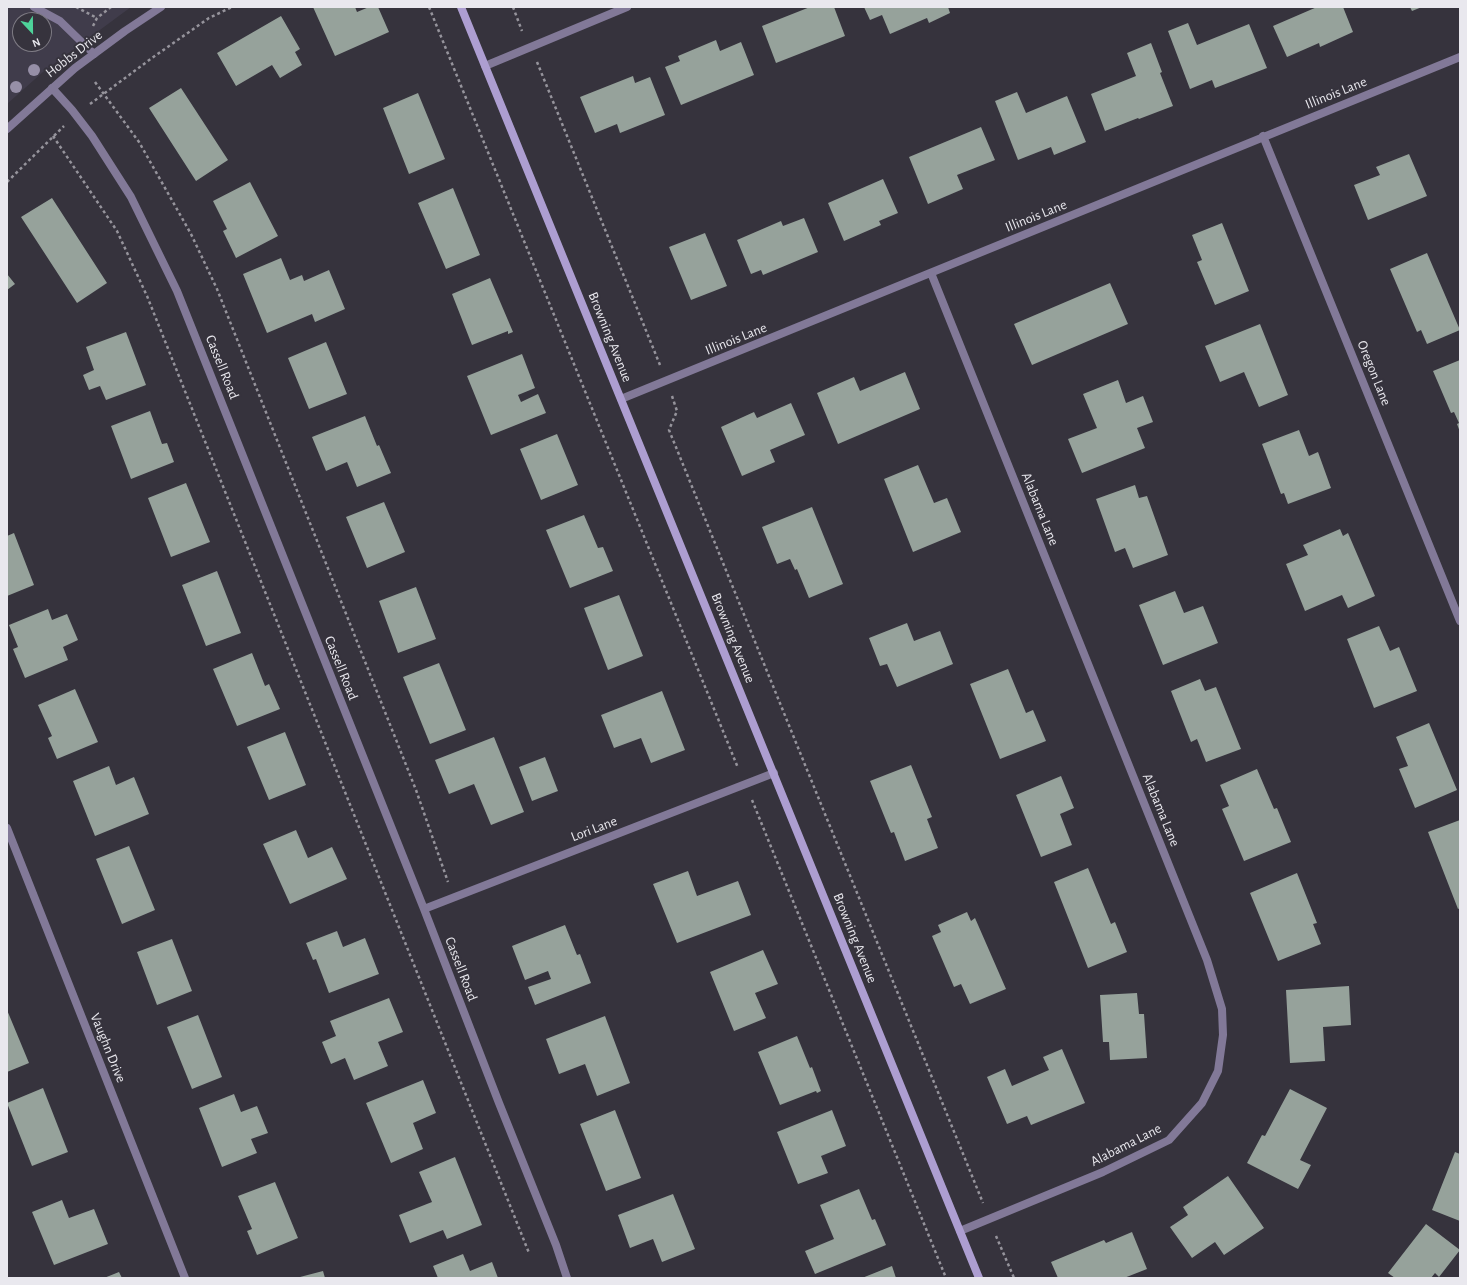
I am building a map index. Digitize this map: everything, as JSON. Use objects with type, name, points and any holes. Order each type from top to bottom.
[{"type":"street","points":[[34,7],[60,21],[94,54]]},
{"type":"street","name":"Hobbs Drive","points":[[7,129],[75,68],[161,7]]},
{"type":"street","name":"Browning Avenue","points":[[461,7],[979,1278]]},
{"type":"street","points":[[485,66],[627,7]]},
{"type":"street","name":"Illinois Lane","points":[[621,399],[1263,136],[1460,57]]},
{"type":"street","name":"Cassell Road","points":[[52,88],[92,136],[131,197],[177,291],[424,909],[556,1245],[567,1278]]},
{"type":"street","name":"Oregon Lane","points":[[1263,136],[1460,621]]},
{"type":"street","name":"Alabama Lane","points":[[931,273],[1204,953],[1222,1009],[1223,1035],[1218,1071],[1202,1103],[1168,1140],[1103,1172],[960,1232]]},
{"type":"street","name":"Lori Lane","points":[[424,909],[774,773]]},
{"type":"street","name":"Vaughn Drive","points":[[7,828],[185,1278]]},
{"type":"path","points":[[76,7],[96,18]]},
{"type":"path","points":[[93,26],[96,18],[111,7]]},
{"type":"path","points":[[7,182],[76,115],[203,23],[232,7]]},
{"type":"path","points":[[429,7],[946,1278]]},
{"type":"path","points":[[513,7],[529,48],[540,66],[666,381],[677,411],[669,430],[1014,1278]]},
{"type":"path","points":[[95,82],[139,142],[192,234],[217,288],[416,790],[453,898]]},
{"type":"path","points":[[53,136],[117,231],[147,296],[529,1253]]},
{"type":"shaded area","points":[[7,7],[131,7],[43,72],[7,104]]},
{"type":"building","points":[[313,7],[355,7],[357,12],[369,7],[378,7],[389,32],[335,56]]},
{"type":"building","points":[[810,7],[834,7],[845,36],[776,63],[762,26]]},
{"type":"building","points":[[864,7],[948,7],[950,13],[929,23],[927,18],[890,34],[882,15],[870,20]]},
{"type":"building","points":[[1317,7],[1343,7],[1353,32],[1320,47],[1319,43],[1287,57],[1273,26]]},
{"type":"building","points":[[1410,7],[1422,7],[1412,11]]},
{"type":"building","points":[[281,16],[300,49],[295,52],[302,65],[280,78],[272,65],[236,86],[217,53]]},
{"type":"building","points":[[1188,23],[1197,45],[1249,24],[1267,68],[1215,88],[1212,80],[1190,89],[1168,31]]},
{"type":"building","points":[[716,40],[720,51],[741,42],[754,75],[681,105],[665,67],[680,61],[678,56]]},
{"type":"building","points":[[1151,43],[1162,72],[1160,73],[1173,106],[1105,131],[1091,94],[1136,76],[1127,53]]},
{"type":"building","points":[[633,76],[635,83],[650,77],[665,115],[620,133],[617,124],[595,133],[580,97]]},
{"type":"building","points":[[181,88],[228,160],[196,181],[149,108]]},
{"type":"building","points":[[1017,92],[1026,113],[1067,96],[1086,142],[1054,155],[1051,147],[1018,160],[995,101]]},
{"type":"building","points":[[418,93],[445,159],[409,174],[383,108]]},
{"type":"building","points":[[981,127],[995,160],[957,175],[963,189],[928,204],[909,157]]},
{"type":"building","points":[[1409,154],[1427,196],[1368,220],[1354,185],[1380,175],[1376,167]]},
{"type":"building","points":[[883,179],[898,213],[879,221],[881,225],[844,241],[828,203]]},
{"type":"building","points":[[250,182],[278,236],[236,258],[223,231],[227,229],[213,201]]},
{"type":"building","points":[[453,188],[480,255],[446,269],[418,203]]},
{"type":"building","points":[[52,198],[107,283],[77,303],[21,217]]},
{"type":"building","points":[[804,218],[818,252],[763,275],[761,270],[751,274],[737,240],[781,221],[783,226]]},
{"type":"building","points":[[1222,223],[1249,291],[1215,305],[1197,262],[1202,260],[1192,235]]},
{"type":"building","points":[[705,233],[727,286],[691,300],[669,247]]},
{"type":"building","points":[[1427,253],[1460,330],[1427,344],[1421,330],[1417,332],[1390,269]]},
{"type":"building","points":[[281,258],[290,280],[302,275],[304,281],[329,270],[345,309],[315,322],[312,314],[267,333],[243,274]]},
{"type":"building","points":[[7,274],[15,284],[7,290]]},
{"type":"building","points":[[490,278],[513,332],[508,334],[508,331],[472,345],[452,294]]},
{"type":"building","points":[[1110,283],[1128,324],[1032,365],[1014,324]]},
{"type":"building","points":[[1260,324],[1288,395],[1259,407],[1244,372],[1220,382],[1205,346]]},
{"type":"building","points":[[126,332],[146,385],[106,400],[100,386],[89,390],[83,375],[94,370],[86,347]]},
{"type":"building","points":[[326,342],[347,394],[309,409],[288,358]]},
{"type":"building","points":[[522,354],[535,388],[518,395],[521,402],[538,394],[546,413],[491,435],[467,376]]},
{"type":"building","points":[[1460,360],[1460,432],[1457,424],[1459,423],[1454,412],[1451,413],[1433,371]]},
{"type":"building","points":[[905,372],[920,409],[838,444],[817,393],[854,377],[860,391]]},
{"type":"building","points":[[1118,380],[1126,403],[1143,396],[1153,422],[1137,428],[1145,448],[1082,473],[1068,439],[1097,428],[1083,394]]},
{"type":"building","points":[[791,403],[805,435],[770,450],[775,462],[742,476],[721,427],[754,412],[757,418]]},
{"type":"building","points":[[150,411],[162,444],[167,443],[174,462],[131,479],[111,426]]},
{"type":"building","points":[[365,416],[377,446],[379,445],[391,473],[357,487],[347,462],[326,471],[312,437]]},
{"type":"building","points":[[1299,430],[1309,456],[1318,452],[1331,488],[1288,504],[1284,493],[1281,494],[1262,444]]},
{"type":"building","points":[[557,434],[578,485],[541,500],[520,449]]},
{"type":"building","points":[[918,465],[934,503],[947,498],[961,532],[913,552],[884,479]]},
{"type":"building","points":[[186,483],[210,542],[171,557],[148,498]]},
{"type":"building","points":[[1135,485],[1139,498],[1147,496],[1168,555],[1133,568],[1125,548],[1115,552],[1096,499]]},
{"type":"building","points":[[384,502],[405,552],[367,568],[346,517]]},
{"type":"building","points":[[812,507],[843,584],[809,598],[797,569],[795,570],[790,559],[777,564],[762,527]]},
{"type":"building","points":[[584,515],[598,548],[603,547],[613,571],[570,588],[546,530]]},
{"type":"building","points":[[1340,529],[1343,536],[1348,533],[1375,596],[1348,608],[1342,595],[1305,611],[1286,564],[1308,555],[1303,545]]},
{"type":"building","points":[[14,533],[34,585],[7,596],[7,536]]},
{"type":"building","points":[[217,571],[241,633],[206,646],[182,585]]},
{"type":"building","points":[[416,587],[436,639],[398,653],[379,601]]},
{"type":"building","points":[[1175,591],[1184,613],[1203,606],[1218,643],[1163,665],[1139,605]]},
{"type":"building","points":[[619,595],[643,656],[608,670],[584,608]]},
{"type":"building","points":[[48,609],[52,620],[67,614],[78,640],[63,647],[68,660],[25,678],[13,649],[18,647],[9,625]]},
{"type":"building","points":[[907,623],[914,641],[940,631],[953,664],[897,687],[887,664],[880,666],[869,638]]},
{"type":"building","points":[[1379,626],[1390,651],[1399,647],[1417,691],[1374,708],[1347,639]]},
{"type":"building","points":[[252,653],[265,686],[269,684],[280,709],[237,726],[213,669]]},
{"type":"building","points":[[439,663],[466,730],[430,744],[403,677]]},
{"type":"building","points":[[1008,669],[1026,713],[1033,710],[1046,741],[1000,759],[970,684]]},
{"type":"building","points":[[1200,679],[1205,691],[1216,687],[1241,749],[1206,762],[1197,739],[1191,742],[1171,691]]},
{"type":"building","points":[[75,689],[98,742],[57,759],[48,738],[52,736],[38,705]]},
{"type":"building","points":[[662,691],[685,750],[651,763],[641,738],[614,748],[601,715]]},
{"type":"building","points":[[1429,723],[1457,790],[1415,808],[1399,769],[1408,766],[1396,737]]},
{"type":"building","points":[[285,732],[306,785],[269,800],[247,747]]},
{"type":"building","points":[[494,737],[524,812],[491,825],[474,784],[449,794],[435,760]]},
{"type":"building","points":[[545,757],[558,791],[532,801],[519,767]]},
{"type":"building","points":[[911,765],[932,817],[927,819],[938,848],[905,861],[894,832],[891,833],[870,781]]},
{"type":"building","points":[[109,766],[116,785],[134,777],[149,814],[95,836],[73,781]]},
{"type":"building","points":[[1257,769],[1274,809],[1277,808],[1291,842],[1244,861],[1222,809],[1229,806],[1220,785]]},
{"type":"building","points":[[1061,776],[1074,808],[1060,814],[1072,845],[1041,857],[1016,795]]},
{"type":"building","points":[[1460,820],[1460,908],[1458,909],[1428,832]]},
{"type":"building","points":[[296,830],[308,858],[332,847],[347,879],[290,904],[263,844]]},
{"type":"building","points":[[129,846],[155,910],[122,924],[96,859]]},
{"type":"building","points":[[1088,868],[1111,924],[1115,922],[1127,952],[1088,968],[1054,882]]},
{"type":"building","points":[[688,871],[697,896],[738,881],[751,915],[677,943],[653,884]]},
{"type":"building","points":[[1297,873],[1317,923],[1313,924],[1321,944],[1278,961],[1250,893]]},
{"type":"building","points":[[967,912],[971,921],[975,918],[1006,989],[970,1004],[961,984],[954,987],[932,936],[941,932],[938,925]]},
{"type":"building","points":[[565,925],[577,955],[580,954],[591,983],[535,1005],[528,987],[551,979],[548,971],[525,980],[512,946]]},
{"type":"building","points":[[337,931],[343,947],[365,938],[379,974],[329,993],[316,959],[313,960],[306,943]]},
{"type":"building","points":[[172,939],[192,991],[157,1005],[137,952]]},
{"type":"building","points":[[763,950],[778,984],[755,993],[766,1018],[734,1031],[710,972]]},
{"type":"building","points":[[1349,986],[1351,1025],[1323,1027],[1325,1061],[1290,1063],[1286,990]]},
{"type":"building","points":[[1137,993],[1139,1014],[1144,1014],[1147,1058],[1110,1060],[1109,1042],[1103,1042],[1100,995]]},
{"type":"building","points":[[389,998],[403,1032],[378,1042],[388,1066],[354,1080],[345,1058],[331,1064],[322,1042],[336,1036],[330,1021]]},
{"type":"building","points":[[7,1010],[29,1063],[7,1072]]},
{"type":"building","points":[[198,1015],[222,1077],[192,1089],[167,1027]]},
{"type":"building","points":[[605,1016],[630,1083],[597,1096],[585,1064],[559,1074],[546,1039]]},
{"type":"building","points":[[797,1036],[810,1068],[812,1067],[821,1091],[817,1093],[816,1091],[780,1105],[758,1052]]},
{"type":"building","points":[[1062,1049],[1085,1103],[1031,1125],[1027,1116],[1007,1124],[987,1077],[1005,1069],[1012,1086],[1049,1070],[1043,1057]]},
{"type":"building","points":[[423,1080],[436,1113],[413,1123],[423,1149],[391,1163],[366,1103]]},
{"type":"building","points":[[43,1088],[68,1152],[32,1166],[7,1103]]},
{"type":"building","points":[[1290,1089],[1327,1108],[1300,1160],[1311,1165],[1298,1189],[1247,1163],[1262,1135],[1265,1136]]},
{"type":"building","points":[[234,1094],[241,1112],[257,1106],[268,1133],[251,1139],[257,1153],[222,1167],[199,1108]]},
{"type":"building","points":[[615,1110],[641,1178],[606,1191],[580,1124]]},
{"type":"building","points":[[832,1110],[846,1146],[821,1156],[828,1173],[798,1184],[777,1132]]},
{"type":"building","points":[[1455,1152],[1460,1154],[1460,1221],[1432,1210]]},
{"type":"building","points":[[455,1157],[482,1225],[447,1239],[443,1230],[410,1243],[399,1215],[432,1202],[419,1172]]},
{"type":"building","points":[[1228,1176],[1264,1228],[1224,1255],[1215,1242],[1192,1258],[1170,1227],[1188,1215],[1183,1207]]},
{"type":"building","points":[[275,1182],[298,1238],[257,1255],[247,1231],[252,1229],[238,1196]]},
{"type":"building","points":[[859,1189],[872,1220],[875,1219],[886,1245],[815,1274],[805,1251],[834,1239],[820,1205]]},
{"type":"building","points":[[673,1194],[695,1249],[662,1262],[653,1239],[630,1248],[618,1215]]},
{"type":"building","points":[[62,1200],[69,1218],[94,1209],[108,1244],[54,1265],[32,1212]]},
{"type":"building","points":[[1426,1224],[1460,1250],[1439,1277],[1435,1273],[1431,1278],[1395,1278],[1388,1273]]},
{"type":"building","points":[[1132,1232],[1147,1269],[1124,1278],[1058,1278],[1051,1262],[1104,1240],[1106,1243]]},
{"type":"building","points":[[463,1254],[470,1271],[492,1262],[498,1278],[438,1278],[433,1266]]},
{"type":"building","points":[[892,1266],[896,1278],[862,1278]]},
{"type":"building","points":[[323,1271],[325,1278],[300,1278],[300,1277]]},
{"type":"building","points":[[119,1272],[122,1278],[104,1278]]}]
